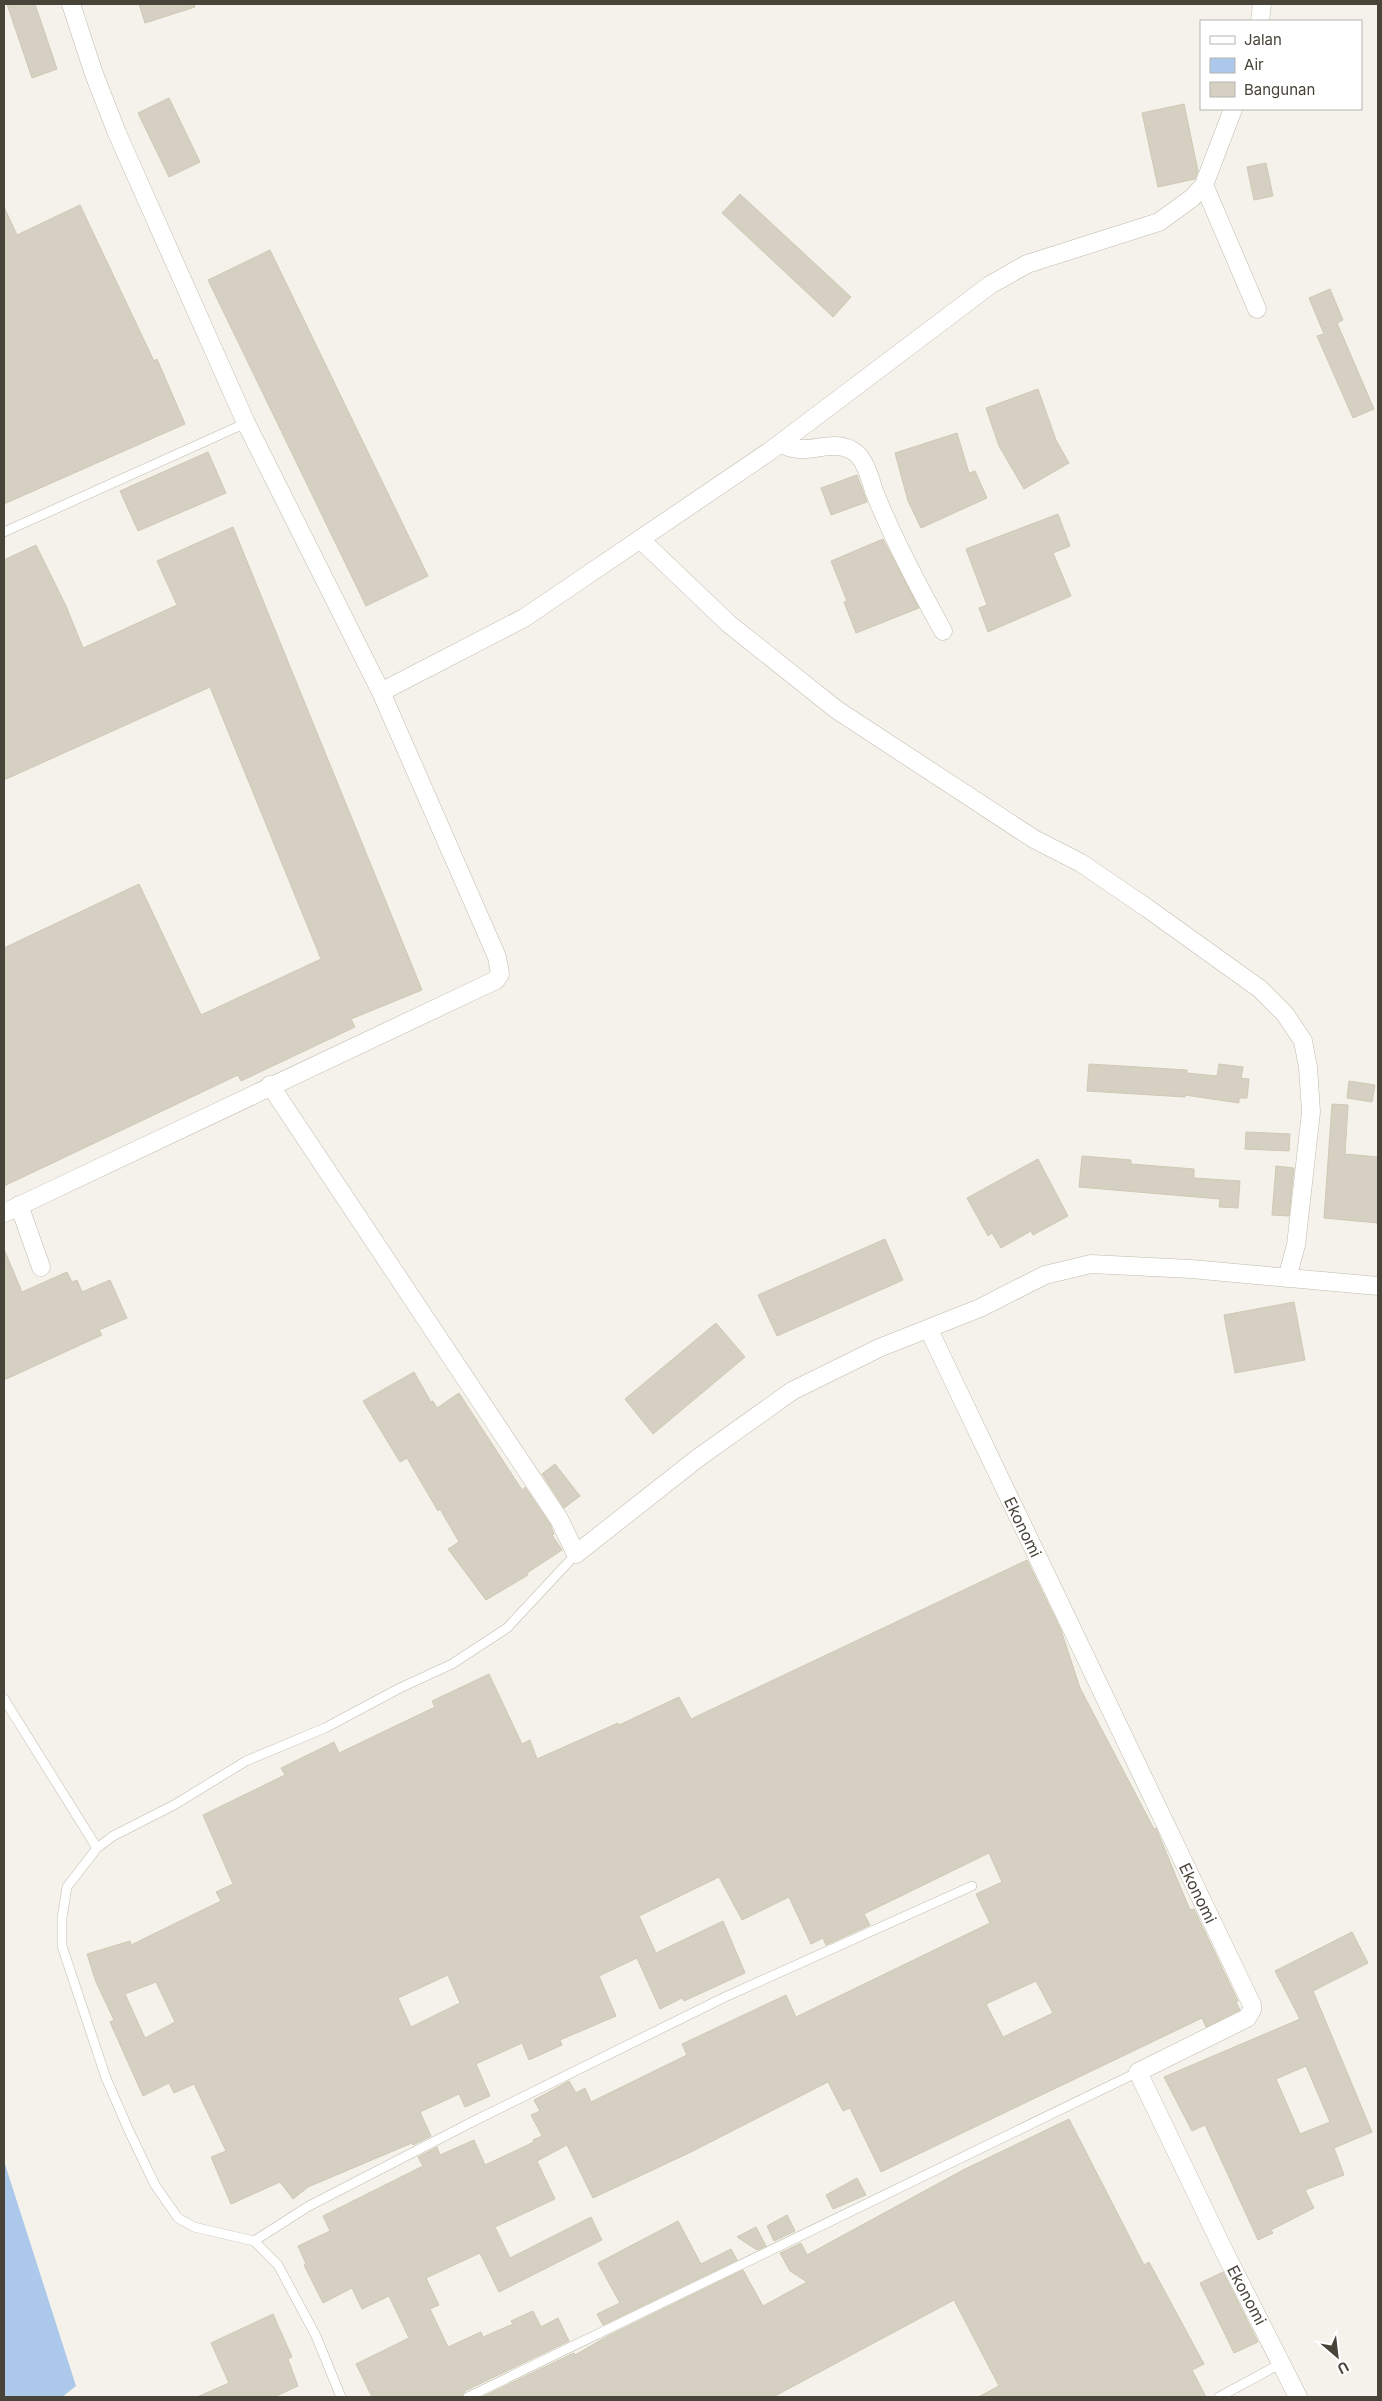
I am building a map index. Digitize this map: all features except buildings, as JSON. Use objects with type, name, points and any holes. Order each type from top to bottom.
[{"type":"street","points":[[41,1267],[11,1209],[270,1085],[496,980],[500,974],[497,957],[381,692],[246,423],[117,132],[94,74],[71,4]]},
{"type":"street","points":[[1260,20],[1262,4]]},
{"type":"street","points":[[381,692],[524,618],[780,443],[990,285],[1027,264],[1159,222],[1192,198],[1204,184],[1234,110]]},
{"type":"street","points":[[1204,184],[1257,309]]},
{"type":"street","points":[[780,443],[799,451],[842,446],[855,452],[865,467],[882,512],[943,631]]},
{"type":"street","points":[[640,539],[729,624],[837,710],[1034,839],[1088,868],[1260,989],[1285,1014],[1302,1041],[1308,1067],[1312,1112],[1298,1235],[1287,1278]]},
{"type":"street","points":[[270,1085],[559,1519],[576,1554],[698,1458],[792,1392],[879,1348],[929,1330],[980,1308],[1045,1275],[1091,1264],[1191,1268],[1378,1286]]},
{"type":"street","name":"Ekonomi","points":[[929,1330],[1252,2005],[1252,2010],[1247,2018],[1138,2072],[1224,2253],[1298,2397]]},
{"type":"lane","points":[[4,532],[246,423]]},
{"type":"lane","points":[[341,2397],[316,2336],[278,2265],[254,2241],[194,2227],[178,2218],[155,2185],[106,2078],[62,1946],[62,1918],[67,1887],[97,1848],[113,1836],[174,1804],[246,1761],[325,1728],[400,1688],[452,1664],[507,1628],[576,1554]]},
{"type":"lane","points":[[4,1699],[97,1848]]},
{"type":"lane","points":[[254,2241],[309,2206],[446,2135],[725,1996],[972,1886]]},
{"type":"lane","points":[[468,2397],[1138,2072]]},
{"type":"lane","points":[[1219,2397],[1282,2363]]},
{"type":"water","points":[[4,2161],[76,2386],[62,2397],[4,2397]]}]
